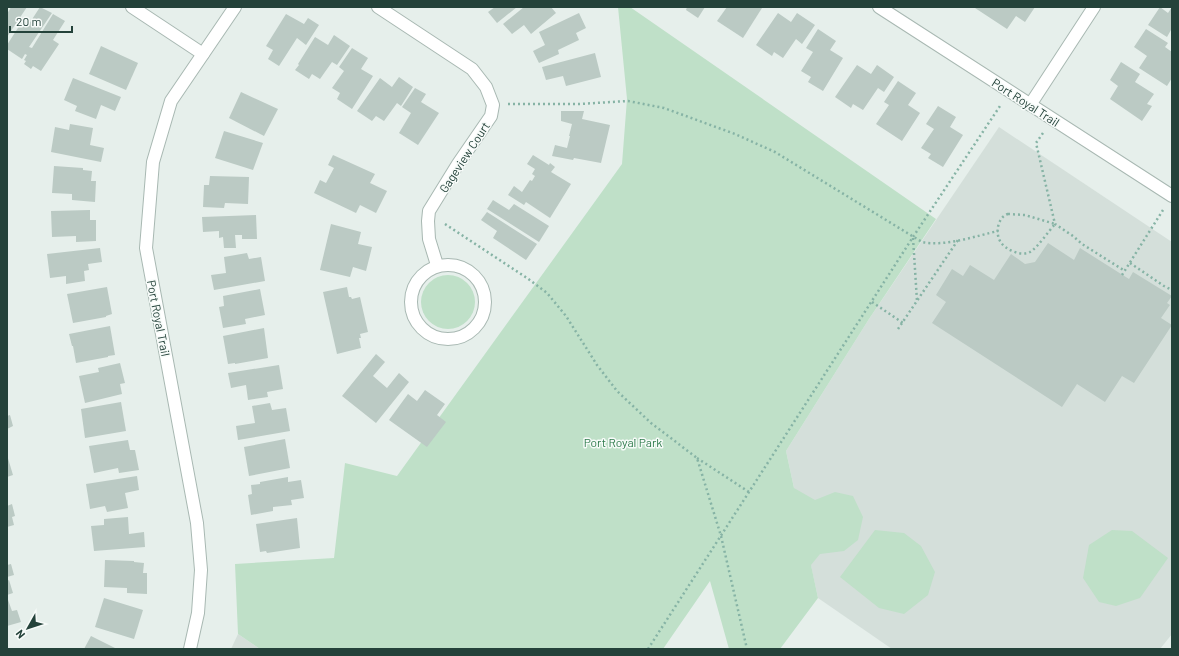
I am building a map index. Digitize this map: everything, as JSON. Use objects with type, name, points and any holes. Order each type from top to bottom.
[{"type":"street","points":[[132,7],[202,54]]},
{"type":"street","name":"Port Royal Trail","points":[[190,649],[198,613],[201,570],[197,523],[146,248],[153,162],[171,101],[235,7]]},
{"type":"street","points":[[378,7],[472,69],[486,87],[493,105]]},
{"type":"street","name":"Port Royal Trail","points":[[879,7],[1030,106],[1172,196]]},
{"type":"street","points":[[1030,106],[1094,7]]},
{"type":"street","name":"Gageview Court","points":[[437,265],[429,239],[429,211],[458,164],[491,116],[493,105]]},
{"type":"street","points":[[437,265],[455,265],[468,270],[483,287],[485,309],[474,329],[458,338],[431,336],[414,320],[410,302],[415,284],[437,265]]},
{"type":"path","points":[[493,105],[580,104],[628,101],[664,108],[735,134],[775,152],[922,242],[929,243],[959,239],[998,231]]},
{"type":"path","points":[[648,649],[913,237],[1000,106]]},
{"type":"path","points":[[1043,133],[1036,143],[1055,224]]},
{"type":"path","points":[[1122,275],[1172,196]]},
{"type":"path","points":[[1055,224],[1033,249],[1025,254],[1004,246],[1000,240],[998,231],[1001,218],[1009,214],[1025,215],[1055,224],[1082,244],[1125,271]]},
{"type":"path","points":[[428,221],[441,222],[544,290],[566,316],[597,365],[617,391],[651,422],[697,458],[749,492]]},
{"type":"path","points":[[913,237],[917,302]]},
{"type":"path","points":[[898,329],[959,239]]},
{"type":"path","points":[[1130,263],[1172,290]]},
{"type":"path","points":[[872,302],[903,323]]},
{"type":"path","points":[[697,458],[721,536],[747,649]]},
{"type":"shaded area","points":[[999,127],[1172,242],[1172,634],[1160,649],[892,649],[818,598],[786,451],[869,319]]},
{"type":"shaded area","points":[[238,634],[260,649],[231,649]]},
{"type":"green space","name":"Port Royal Park","points":[[618,7],[630,7],[936,219],[869,319],[786,451],[794,488],[815,500],[835,492],[853,496],[863,517],[858,540],[844,551],[820,554],[811,565],[818,598],[780,649],[729,649],[710,581],[663,649],[260,649],[238,634],[235,564],[334,558],[345,463],[397,476],[622,164],[627,99]]},
{"type":"green space","points":[[448,275],[458,277],[467,283],[473,292],[475,302],[473,312],[467,321],[458,327],[448,329],[438,327],[429,321],[423,312],[421,302],[423,292],[429,283],[438,277]]},
{"type":"green space","points":[[875,530],[904,533],[921,546],[935,572],[928,595],[904,614],[879,608],[840,577]]},
{"type":"green space","points":[[1112,530],[1132,531],[1168,558],[1140,598],[1116,606],[1099,602],[1083,578],[1089,545]]},
{"type":"building","points":[[11,7],[27,7],[7,37],[7,14]]},
{"type":"building","points":[[40,7],[52,13],[29,47],[32,48],[53,14],[65,21],[53,40],[59,44],[41,71],[33,66],[31,69],[24,64],[26,61],[24,60],[27,55],[25,54],[22,59],[7,49],[7,45],[23,20],[29,24]]},
{"type":"building","points":[[495,7],[517,7],[497,23],[488,12]]},
{"type":"building","points":[[524,7],[551,7],[556,13],[531,34],[524,25],[512,34],[503,24]]},
{"type":"building","points":[[687,7],[705,7],[698,18],[686,10]]},
{"type":"building","points":[[727,7],[762,8],[743,38],[717,21]]},
{"type":"building","points":[[975,7],[1035,7],[1025,22],[1016,16],[1007,29]]},
{"type":"building","points":[[1160,7],[1168,13],[1172,7],[1172,30],[1167,37],[1148,25]]},
{"type":"building","points":[[579,13],[586,28],[576,33],[579,40],[558,50],[559,54],[539,63],[533,51],[545,45],[539,32]]},
{"type":"building","points":[[778,13],[791,22],[797,13],[815,25],[802,44],[796,39],[783,58],[774,52],[772,56],[756,45]]},
{"type":"building","points":[[286,14],[304,24],[308,18],[319,25],[306,45],[297,38],[279,66],[268,59],[273,50],[266,46]]},
{"type":"building","points":[[818,29],[836,41],[830,50],[843,58],[823,91],[808,82],[811,77],[801,71],[813,52],[806,48]]},
{"type":"building","points":[[1146,29],[1168,43],[1165,47],[1172,52],[1172,78],[1167,86],[1139,68],[1147,56],[1134,47]]},
{"type":"building","points":[[334,35],[350,46],[337,65],[332,62],[320,79],[312,74],[309,79],[295,70],[315,37],[328,45]]},
{"type":"building","points":[[101,46],[138,63],[126,90],[89,74]]},
{"type":"building","points":[[352,48],[368,58],[361,69],[373,76],[352,109],[337,99],[340,93],[332,88],[344,71],[339,67]]},
{"type":"building","points":[[595,53],[601,77],[566,86],[563,76],[546,80],[542,67]]},
{"type":"building","points":[[1121,62],[1140,74],[1135,82],[1154,94],[1147,104],[1152,106],[1142,121],[1110,99],[1118,86],[1110,80]]},
{"type":"building","points":[[857,65],[871,74],[877,65],[894,77],[884,92],[878,88],[863,110],[853,104],[851,108],[835,97]]},
{"type":"building","points":[[399,77],[413,87],[401,106],[397,103],[384,121],[376,116],[372,121],[357,111],[380,78],[392,87]]},
{"type":"building","points":[[73,78],[121,97],[115,111],[101,105],[96,119],[75,111],[77,106],[64,100]]},
{"type":"building","points":[[898,81],[916,93],[908,105],[920,113],[902,141],[876,124],[889,105],[884,102]]},
{"type":"building","points":[[415,88],[426,94],[421,102],[439,113],[418,145],[399,133],[411,113],[402,107]]},
{"type":"building","points":[[241,92],[278,109],[264,136],[229,118]]},
{"type":"building","points":[[938,106],[956,117],[950,127],[963,135],[943,167],[928,158],[931,154],[921,148],[934,129],[926,124]]},
{"type":"building","points":[[561,111],[584,111],[582,119],[610,125],[601,163],[552,156],[555,145],[567,148],[570,136],[572,124],[561,121]]},
{"type":"building","points":[[70,124],[93,128],[90,145],[104,148],[101,162],[51,152],[55,127],[69,130]]},
{"type":"building","points":[[224,131],[263,143],[253,170],[215,158]]},
{"type":"building","points":[[333,155],[375,174],[370,183],[387,191],[376,213],[360,205],[356,213],[314,193],[320,180],[326,183],[334,168],[328,165]]},
{"type":"building","points":[[533,155],[549,165],[550,163],[555,167],[551,172],[571,184],[550,218],[526,202],[524,205],[508,195],[514,186],[522,192],[530,180],[532,181],[535,176],[532,174],[535,169],[527,164]]},
{"type":"building","points":[[54,166],[83,168],[83,170],[92,171],[91,181],[96,181],[95,202],[72,200],[72,194],[52,193]]},
{"type":"building","points":[[210,176],[249,177],[248,204],[225,203],[224,208],[203,207],[204,185],[209,185]]},
{"type":"building","points":[[493,200],[509,210],[514,204],[549,226],[539,242],[487,209]]},
{"type":"building","points":[[90,210],[90,220],[96,220],[96,241],[76,242],[76,236],[52,237],[51,211]]},
{"type":"building","points":[[487,212],[537,244],[526,260],[493,238],[497,231],[481,220]]},
{"type":"building","points":[[256,215],[257,239],[242,239],[242,235],[235,235],[236,248],[224,248],[223,237],[219,238],[219,231],[203,232],[202,217]]},
{"type":"building","points":[[331,224],[361,232],[358,244],[372,247],[366,271],[353,267],[350,277],[320,270]]},
{"type":"building","points":[[1048,243],[1074,260],[1080,248],[1129,279],[1133,272],[1172,296],[1167,303],[1170,305],[1161,318],[1172,325],[1134,383],[1122,376],[1105,402],[1077,384],[1062,407],[932,323],[946,302],[936,295],[952,269],[963,276],[970,265],[994,280],[1011,254],[1025,264],[1035,262]]},
{"type":"building","points":[[100,248],[102,262],[88,264],[89,270],[84,271],[85,281],[66,284],[66,276],[50,278],[47,254]]},
{"type":"building","points":[[247,253],[249,259],[261,257],[265,281],[214,290],[211,275],[226,273],[224,257]]},
{"type":"building","points":[[107,287],[112,314],[106,317],[73,323],[67,294]]},
{"type":"building","points":[[347,287],[349,297],[352,299],[360,297],[368,332],[360,334],[361,338],[359,338],[361,348],[337,354],[323,292]]},
{"type":"building","points":[[260,289],[265,315],[245,319],[246,324],[223,328],[219,307],[224,306],[223,296]]},
{"type":"building","points":[[110,326],[115,355],[76,363],[69,334]]},
{"type":"building","points":[[264,328],[268,358],[228,364],[223,336]]},
{"type":"building","points":[[376,354],[385,362],[373,376],[387,388],[399,373],[409,382],[376,423],[342,396]]},
{"type":"building","points":[[120,363],[125,383],[120,384],[122,394],[85,403],[79,376],[99,372],[98,368]]},
{"type":"building","points":[[279,365],[283,389],[267,392],[268,397],[248,400],[246,385],[231,388],[228,373]]},
{"type":"building","points":[[425,390],[445,404],[437,415],[446,422],[427,447],[389,420],[408,394],[417,401]]},
{"type":"building","points":[[121,402],[126,431],[85,438],[81,409]]},
{"type":"building","points":[[270,403],[272,410],[286,408],[290,431],[238,440],[236,426],[255,423],[252,406]]},
{"type":"building","points":[[10,415],[13,426],[7,429],[7,416]]},
{"type":"building","points":[[285,439],[290,468],[249,476],[244,447]]},
{"type":"building","points":[[128,440],[130,450],[135,450],[139,470],[119,473],[118,468],[94,473],[89,446]]},
{"type":"building","points":[[7,455],[13,475],[7,477]]},
{"type":"building","points":[[137,476],[139,490],[125,493],[128,508],[107,512],[105,506],[90,509],[86,484]]},
{"type":"building","points":[[288,477],[288,482],[301,480],[304,498],[291,500],[292,505],[273,507],[273,511],[251,515],[248,495],[252,494],[251,485]]},
{"type":"building","points":[[12,504],[15,516],[12,517],[14,525],[7,527],[7,506]]},
{"type":"building","points":[[128,517],[129,534],[144,532],[145,547],[94,551],[91,526],[104,525],[104,519]]},
{"type":"building","points":[[297,518],[300,548],[267,553],[266,551],[260,552],[256,524]]},
{"type":"building","points":[[105,560],[134,561],[144,563],[143,573],[147,573],[147,594],[127,593],[127,588],[104,587]]},
{"type":"building","points":[[11,564],[14,575],[7,577],[7,565]]},
{"type":"building","points":[[9,580],[13,593],[7,595],[7,581]]},
{"type":"building","points":[[7,597],[12,611],[17,610],[21,622],[7,626]]},
{"type":"building","points":[[104,598],[143,610],[134,639],[95,627]]},
{"type":"building","points":[[91,636],[117,649],[84,649]]}]
